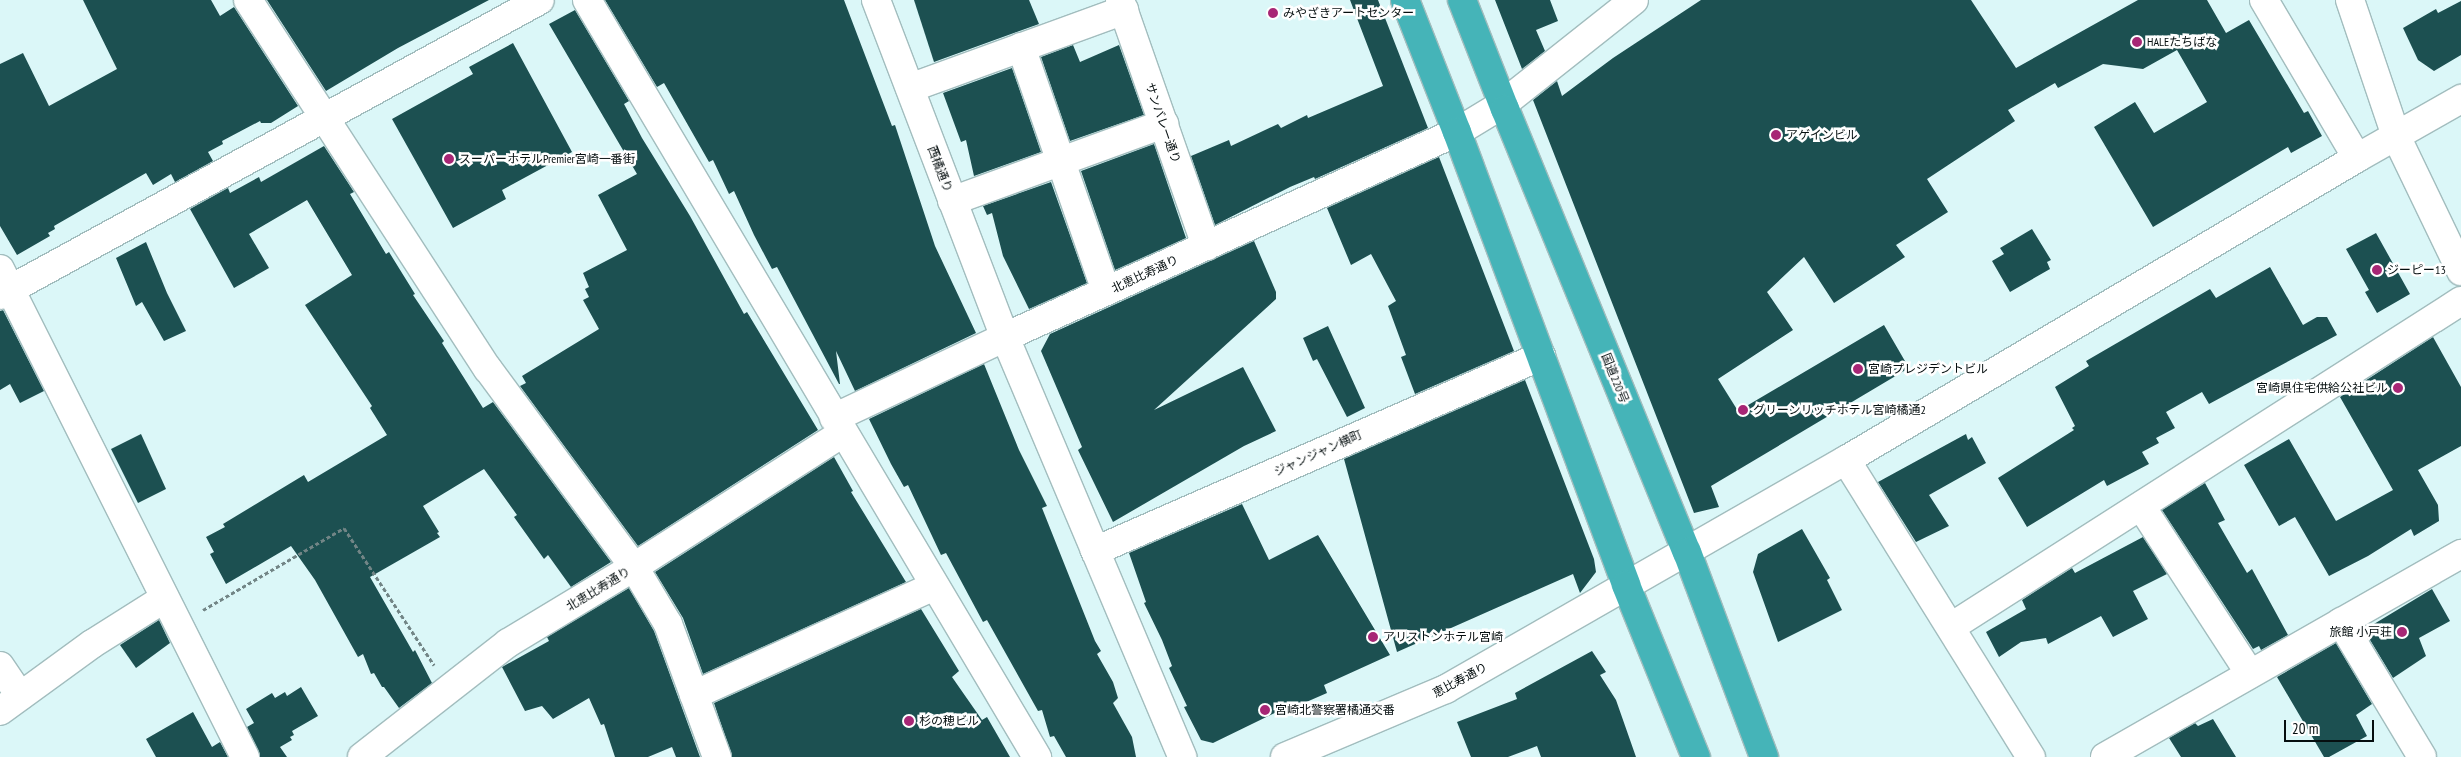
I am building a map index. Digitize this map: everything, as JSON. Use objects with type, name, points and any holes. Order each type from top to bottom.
[{"type":"highway","points":[[1405,0],[1457,132],[1626,585],[1696,757]]},
{"type":"highway","name":"国道220号","points":[[1462,0],[1687,552],[1764,757]]},
{"type":"street","points":[[248,0],[488,369],[634,567],[668,624],[717,757]]},
{"type":"street","points":[[245,757],[4,284],[324,118],[540,0]]},
{"type":"street","points":[[587,0],[1036,757]]},
{"type":"street","name":"西橘通り","points":[[876,0],[1006,337],[1182,757]]},
{"type":"street","name":"北恵比寿通り","points":[[362,757],[508,643],[634,567],[838,426],[1006,337],[1457,132],[1503,104],[1634,0]]},
{"type":"street","points":[[2264,0],[2357,158]]},
{"type":"street","points":[[2350,0],[2396,136],[2461,271]]},
{"type":"street","points":[[910,88],[1122,5]]},
{"type":"street","name":"サンバレー通り","points":[[1122,5],[1206,246]]},
{"type":"street","points":[[1021,46],[1063,161],[1106,291]]},
{"type":"street","name":"恵比寿通り","points":[[1285,757],[1446,689],[1846,460],[2357,158],[2461,99]]},
{"type":"street","points":[[952,201],[1164,124]]},
{"type":"street","points":[[1951,627],[2461,301]]},
{"type":"street","name":"ジャンジャン横町","points":[[1095,551],[1541,356]]},
{"type":"street","points":[[1846,460],[2031,757]]},
{"type":"street","points":[[2141,506],[2250,674]]},
{"type":"street","points":[[2105,757],[2461,554]]},
{"type":"street","points":[[694,695],[934,586]]},
{"type":"street","points":[[0,666],[10,704],[92,644],[165,598]]},
{"type":"street","points":[[2341,622],[2422,757]]},
{"type":"path","points":[[178,624],[344,528],[449,688]]},
{"type":"building","points":[[83,0],[211,0],[220,16],[234,7],[298,106],[271,123],[261,123],[260,121],[222,141],[223,144],[208,152],[213,161],[175,182],[171,174],[153,185],[146,173],[54,226],[55,229],[48,233],[50,236],[17,255],[0,226],[0,64],[23,53],[49,106],[117,69]]},
{"type":"building","points":[[267,0],[489,0],[398,48],[326,91]]},
{"type":"building","points":[[605,0],[844,0],[892,126],[895,125],[935,246],[976,333],[855,391],[836,351],[839,384],[777,267],[772,269],[734,191],[729,194],[713,160],[709,162],[664,83],[657,87]]},
{"type":"building","points":[[914,0],[1029,0],[1039,24],[934,62]]},
{"type":"building","points":[[1350,0],[1378,0],[1428,128],[1315,179],[1314,177],[1290,187],[1215,225],[1191,156],[1229,140],[1231,146],[1278,124],[1281,128],[1307,115],[1308,118],[1383,86]]},
{"type":"building","points":[[1495,0],[1550,0],[1558,21],[1536,30],[1545,51],[1522,69]]},
{"type":"building","points":[[1701,0],[1971,0],[2016,68],[2138,0],[2207,0],[2226,33],[2249,20],[2304,113],[2308,111],[2322,136],[2291,153],[2288,147],[2153,227],[2094,127],[2135,102],[2154,133],[2207,102],[2177,50],[2143,69],[2103,64],[2058,88],[2055,83],[2008,110],[2015,121],[1927,179],[1948,212],[1896,245],[1905,257],[1834,303],[1804,257],[1767,292],[1793,330],[1718,379],[1738,411],[1884,325],[1909,368],[1711,486],[1719,507],[1694,513],[1533,100],[1557,81],[1562,96],[1613,58]]},
{"type":"building","points":[[2461,1],[2461,55],[2434,71],[2418,60],[2403,28],[2436,9],[2438,13]]},
{"type":"building","points":[[575,10],[629,101],[624,104],[642,138],[690,216],[744,314],[747,312],[818,430],[638,546],[520,386],[526,383],[522,376],[599,329],[583,300],[589,297],[585,289],[589,287],[583,273],[627,250],[598,195],[637,174],[549,24]]},
{"type":"building","points":[[513,43],[572,152],[502,190],[506,199],[453,228],[392,119],[473,74],[469,67]]},
{"type":"building","points":[[1073,45],[1080,62],[1119,45],[1144,115],[1070,141],[1041,57]]},
{"type":"building","points":[[1012,68],[1041,152],[974,176],[966,140],[961,142],[943,93]]},
{"type":"building","points":[[1154,144],[1186,238],[1115,270],[1081,171]]},
{"type":"building","points":[[324,146],[354,192],[350,194],[386,254],[389,252],[415,294],[413,295],[444,341],[442,343],[483,408],[493,402],[611,562],[571,587],[548,555],[544,559],[514,517],[517,515],[484,469],[423,506],[439,532],[437,533],[440,537],[370,577],[413,652],[415,650],[432,683],[399,708],[384,687],[382,687],[374,673],[371,674],[363,654],[358,657],[315,580],[291,546],[226,584],[210,554],[214,552],[206,537],[225,527],[223,524],[304,475],[308,482],[387,435],[370,408],[372,406],[305,305],[352,275],[307,200],[249,234],[269,268],[234,288],[190,209],[228,188],[230,193],[259,177],[261,182]]},
{"type":"building","points":[[1439,157],[1514,351],[1415,394],[1401,357],[1406,355],[1388,306],[1396,301],[1371,254],[1351,265],[1327,208]]},
{"type":"building","points":[[1051,182],[1087,283],[1029,309],[1003,256],[992,213],[987,215],[983,206]]},
{"type":"building","points":[[2032,229],[2051,260],[2047,262],[2050,269],[2010,292],[1992,261],[2004,254],[2000,248]]},
{"type":"building","name":"ジーピー13","points":[[2376,233],[2410,294],[2377,313],[2365,292],[2369,290],[2346,249]]},
{"type":"building","points":[[1254,241],[1276,292],[1276,299],[1154,410],[1243,367],[1276,431],[1244,446],[1113,522],[1078,450],[1082,447],[1041,351],[1050,334]]},
{"type":"building","points":[[146,242],[167,293],[186,331],[164,341],[142,302],[136,306],[116,258]]},
{"type":"building","points":[[2270,267],[2303,325],[2317,317],[2327,317],[2337,335],[2209,404],[2202,392],[2166,412],[2175,428],[2156,438],[2159,443],[2142,452],[2149,464],[2107,486],[2104,480],[2027,527],[1998,478],[2074,430],[2072,428],[2075,426],[2055,387],[2089,366],[2086,361],[2210,289],[2216,298]]},
{"type":"building","points":[[3,310],[44,391],[20,403],[10,384],[0,390],[0,311]]},
{"type":"building","points":[[1328,326],[1365,408],[1347,417],[1317,359],[1313,361],[1303,338]]},
{"type":"building","points":[[2433,337],[2461,387],[2461,446],[2418,470],[2438,505],[2439,521],[2414,536],[2411,529],[2368,556],[2329,576],[2295,517],[2279,526],[2244,465],[2289,439],[2336,521],[2393,490],[2340,397]]},
{"type":"building","points":[[984,364],[1019,450],[1047,506],[1042,508],[1095,641],[1101,651],[1097,654],[1113,682],[1118,698],[1113,703],[1132,737],[1136,757],[1066,757],[1054,736],[1050,737],[1042,710],[1038,711],[987,620],[983,622],[946,553],[941,555],[908,485],[904,487],[869,419]]},
{"type":"building","points":[[1525,380],[1594,559],[1596,572],[1580,593],[1573,574],[1397,652],[1344,459]]},
{"type":"building","points":[[141,434],[166,489],[138,503],[111,449]]},
{"type":"building","points":[[1966,434],[1968,440],[1972,437],[1986,463],[1929,495],[1949,526],[1916,542],[1878,482]]},
{"type":"building","points":[[834,457],[853,491],[851,492],[906,582],[703,674],[683,618],[655,572]]},
{"type":"building","points":[[2205,483],[2225,520],[2218,523],[2247,573],[2252,569],[2288,635],[2261,650],[2259,646],[2253,649],[2162,510]]},
{"type":"building","points":[[1242,504],[1269,560],[1318,535],[1390,655],[1324,685],[1327,693],[1288,710],[1287,707],[1213,743],[1201,740],[1184,707],[1187,706],[1169,668],[1172,666],[1162,640],[1144,603],[1146,602],[1129,553]]},
{"type":"building","points":[[1802,529],[1830,578],[1827,580],[1842,610],[1778,642],[1753,572],[1758,554]]},
{"type":"building","points":[[2143,537],[2167,574],[2133,591],[2148,619],[2113,637],[2101,616],[2048,644],[2046,638],[2021,642],[1999,657],[1986,632],[2026,609],[2022,600],[2072,568],[2075,573]]},
{"type":"building","points":[[629,588],[654,631],[700,757],[676,757],[672,747],[648,757],[615,757],[604,724],[601,725],[589,698],[553,719],[542,706],[525,711],[502,667],[549,641],[547,637]]},
{"type":"building","name":"旅館 小戸荘","points":[[2432,589],[2450,621],[2419,638],[2426,656],[2393,678],[2364,630]]},
{"type":"building","points":[[921,609],[959,671],[952,677],[982,720],[987,717],[1010,757],[732,757],[714,703]]},
{"type":"building","points":[[159,620],[170,643],[136,668],[120,645]]},
{"type":"building","points":[[2336,643],[2372,704],[2356,715],[2367,736],[2329,757],[2324,757],[2277,677]]},
{"type":"building","points":[[1592,651],[1606,672],[1600,675],[1616,700],[1636,757],[1541,757],[1537,746],[1508,757],[1471,757],[1457,722],[1517,699],[1515,693]]},
{"type":"building","points":[[301,687],[318,716],[292,731],[294,735],[290,737],[292,740],[280,747],[287,757],[260,757],[247,727],[254,723],[246,709],[272,693],[275,698],[285,692],[287,696]]},
{"type":"building","points":[[193,712],[212,747],[220,742],[228,757],[156,757],[146,739]]},
{"type":"building","points":[[2213,719],[2236,757],[2181,757],[2169,738],[2195,723],[2198,726]]},
{"type":"place","name":"みやざきアートセンター","points":[[1273,13]]},
{"type":"place","name":"HALEたちばな","points":[[2137,42]]},
{"type":"place","name":"アゲインビル","points":[[1776,135]]},
{"type":"place","name":"スーパーホテルPremier宮崎一番街","points":[[449,159]]},
{"type":"place","name":"ジーピー13","points":[[2377,270]]},
{"type":"place","name":"宮崎プレジデントビル","points":[[1858,369]]},
{"type":"place","name":"宮崎県住宅供給公社ビル","points":[[2398,388]]},
{"type":"place","name":"グリーンリッチホテル宮崎橘通2","points":[[1743,410]]},
{"type":"place","name":"旅館 小戸荘","points":[[2402,632]]},
{"type":"place","name":"アリストンホテル宮崎","points":[[1373,637]]},
{"type":"place","name":"宮崎北警察署橘通交番","points":[[1265,710]]},
{"type":"place","name":"杉の穂ビル","points":[[909,721]]}]
